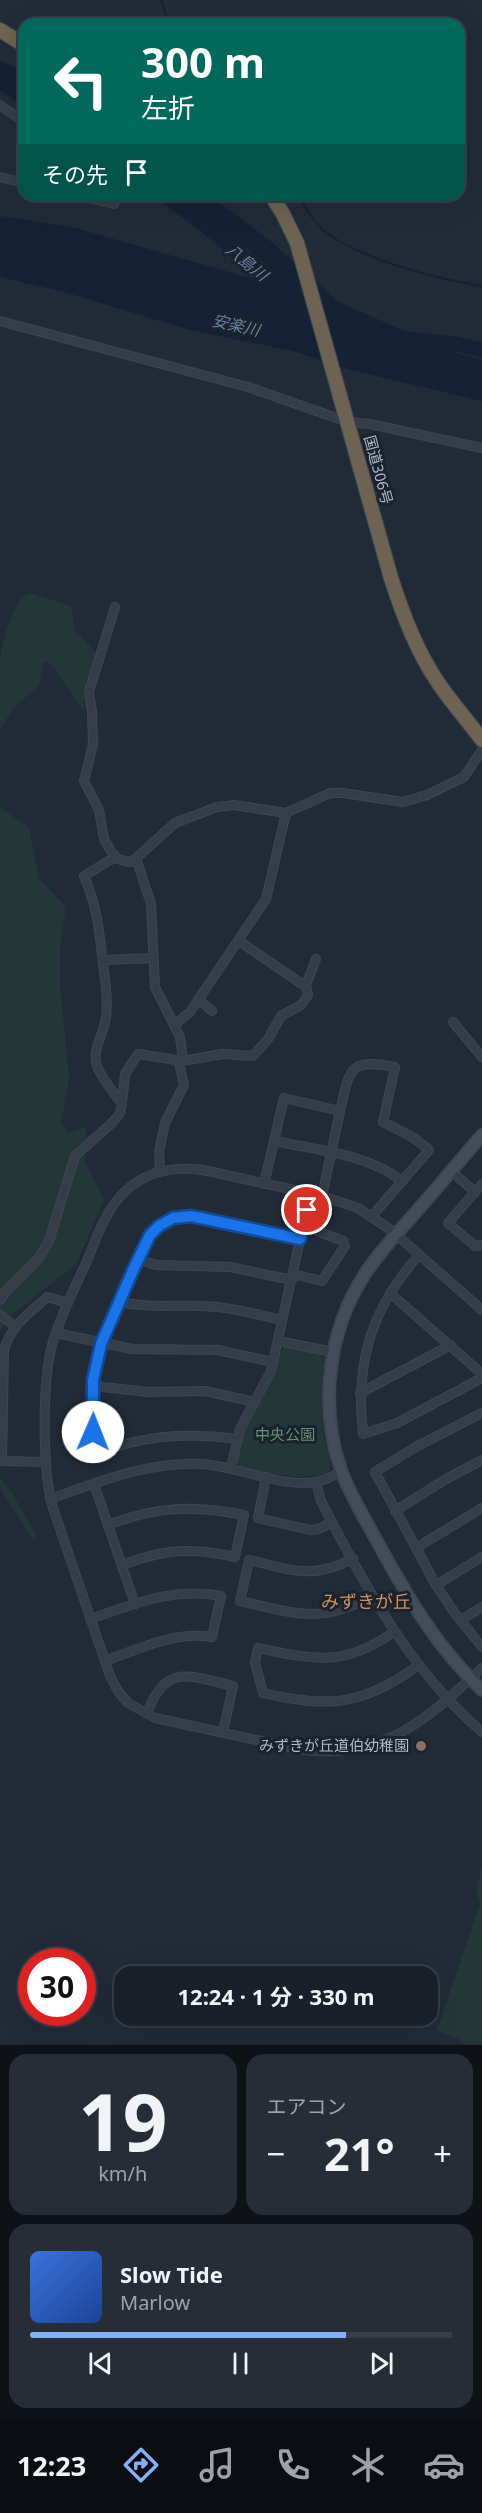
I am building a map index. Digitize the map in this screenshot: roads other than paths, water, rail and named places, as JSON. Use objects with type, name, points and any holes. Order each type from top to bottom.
[{"type":"highway","points":[[0,30],[18,41]]},
{"type":"highway","name":"国道306号","points":[[275,201],[297,243],[401,608],[418,648],[439,684],[482,740]]},
{"type":"street","points":[[0,105],[18,118]]},
{"type":"street","points":[[0,177],[18,182]]},
{"type":"street","points":[[101,201],[114,204],[116,201]]},
{"type":"street","points":[[0,321],[248,387],[347,418],[482,448]]},
{"type":"street","points":[[115,607],[88,692],[92,712],[93,744],[84,781],[99,810],[106,844],[115,857],[128,862],[136,858],[175,823],[217,807],[234,805],[286,813],[330,793],[403,802],[427,795],[464,777],[482,750]]},
{"type":"street","points":[[174,1025],[190,1012],[266,899],[286,813]]},
{"type":"street","points":[[115,857],[84,876],[95,906],[102,942],[107,1016],[97,1047],[96,1061],[103,1077],[122,1104]]},
{"type":"street","points":[[136,858],[151,904],[156,987],[180,1037],[184,1085],[165,1123],[159,1152],[160,1172]]},
{"type":"street","points":[[239,941],[306,985]]},
{"type":"street","points":[[103,960],[153,958]]},
{"type":"street","points":[[0,1300],[38,1259],[49,1241],[75,1156],[120,1113],[125,1074],[138,1054],[181,1062],[222,1054],[253,1056],[268,1039],[281,1016],[304,1002],[308,995],[306,985],[316,959]]},
{"type":"street","points":[[198,999],[212,1011]]},
{"type":"street","points":[[453,1022],[482,1057]]},
{"type":"street","points":[[322,1196],[347,1079],[356,1067],[371,1062],[395,1066],[383,1122],[414,1138],[429,1150],[372,1216]]},
{"type":"street","points":[[264,1184],[284,1098],[340,1111]]},
{"type":"street","points":[[482,1135],[376,1258],[357,1288],[344,1317],[333,1352],[330,1386],[330,1414],[336,1452],[351,1494],[409,1598],[432,1633],[482,1690]]},
{"type":"street","points":[[275,1141],[374,1165],[402,1181]]},
{"type":"street","points":[[482,1310],[396,1235],[372,1216],[349,1204],[196,1169],[160,1172],[131,1186],[111,1207],[56,1333],[48,1368],[46,1462],[50,1499],[105,1661],[118,1691],[128,1703],[147,1714],[311,1751],[349,1749],[378,1743],[420,1723],[482,1668]]},
{"type":"street","points":[[451,1171],[475,1192]]},
{"type":"street","points":[[482,1184],[448,1223],[475,1246],[482,1245]]},
{"type":"street","points":[[231,1468],[240,1430],[273,1362],[310,1194]]},
{"type":"street","points":[[238,1439],[202,1434],[160,1436],[131,1442],[92,1455],[94,1386],[102,1344],[154,1230],[166,1221],[179,1216],[198,1216],[300,1239]]},
{"type":"street","points":[[139,1259],[156,1265],[230,1267],[322,1281],[345,1246],[343,1241],[304,1226]]},
{"type":"street","points":[[390,1293],[482,1376],[397,1423],[363,1434],[360,1393],[361,1372],[366,1350],[380,1310],[390,1293],[419,1255]]},
{"type":"street","points":[[46,1462],[2,1461],[3,1359],[6,1342],[15,1326],[47,1298],[68,1303]]},
{"type":"street","points":[[120,1302],[146,1307],[224,1308],[282,1320]]},
{"type":"street","points":[[0,1315],[15,1326]]},
{"type":"street","points":[[56,1333],[102,1344],[151,1351],[183,1348],[218,1350],[273,1362]]},
{"type":"street","points":[[278,1341],[333,1352]]},
{"type":"street","points":[[360,1393],[451,1346]]},
{"type":"street","points":[[94,1386],[148,1392],[206,1391],[255,1402]]},
{"type":"street","points":[[482,1413],[414,1448],[375,1472],[436,1585],[482,1647]]},
{"type":"street","points":[[395,1511],[446,1479],[482,1460]]},
{"type":"street","points":[[50,1499],[128,1472],[156,1466],[202,1464],[231,1468],[266,1477],[316,1482],[342,1472]]},
{"type":"street","points":[[266,1477],[258,1518],[310,1530],[319,1529],[332,1522]]},
{"type":"street","points":[[316,1482],[321,1501],[394,1632],[417,1666],[482,1732]]},
{"type":"street","points":[[94,1484],[135,1604]]},
{"type":"street","points":[[108,1525],[140,1514],[166,1509],[203,1508],[244,1515],[235,1557],[210,1551],[178,1550],[150,1555],[122,1565]]},
{"type":"street","points":[[416,1548],[482,1508]]},
{"type":"street","points":[[436,1585],[482,1557]]},
{"type":"street","points":[[353,1559],[331,1570],[314,1572],[249,1560],[240,1601],[317,1615],[343,1610],[372,1596]]},
{"type":"street","points":[[90,1619],[178,1593],[196,1592],[221,1596],[212,1637],[197,1635],[174,1637],[105,1661]]},
{"type":"street","points":[[461,1620],[482,1607]]},
{"type":"street","points":[[394,1632],[365,1649],[339,1657],[304,1659],[258,1648],[255,1662],[263,1693],[310,1702],[354,1699],[386,1687],[417,1666]]},
{"type":"street","points":[[147,1714],[156,1691],[174,1678],[190,1676],[236,1687],[223,1732]]},
{"type":"water","points":[[0,59],[18,70],[18,103],[0,90]]},
{"type":"water","points":[[160,201],[217,201],[268,239],[339,302],[452,352],[482,360],[482,401],[351,370],[293,351],[190,330],[64,292],[0,277],[0,216],[76,228],[260,281],[268,266],[249,250]]},
{"type":"waterway","points":[[161,0],[167,18]]},
{"type":"waterway","name":"八島川","points":[[172,201],[205,225],[279,287]]},
{"type":"waterway","points":[[302,201],[322,229],[355,249],[421,273],[482,286]]},
{"type":"waterway","name":"安楽川","points":[[408,339],[456,344],[482,350]]},
{"type":"place","name":"みずきが丘道伯幼稚園","points":[[421,1746]]},
{"type":"district","name":"みずきが丘","points":[[366,1602]]},
{"type":"park label","name":"中央公園","points":[[285,1435]]}]
